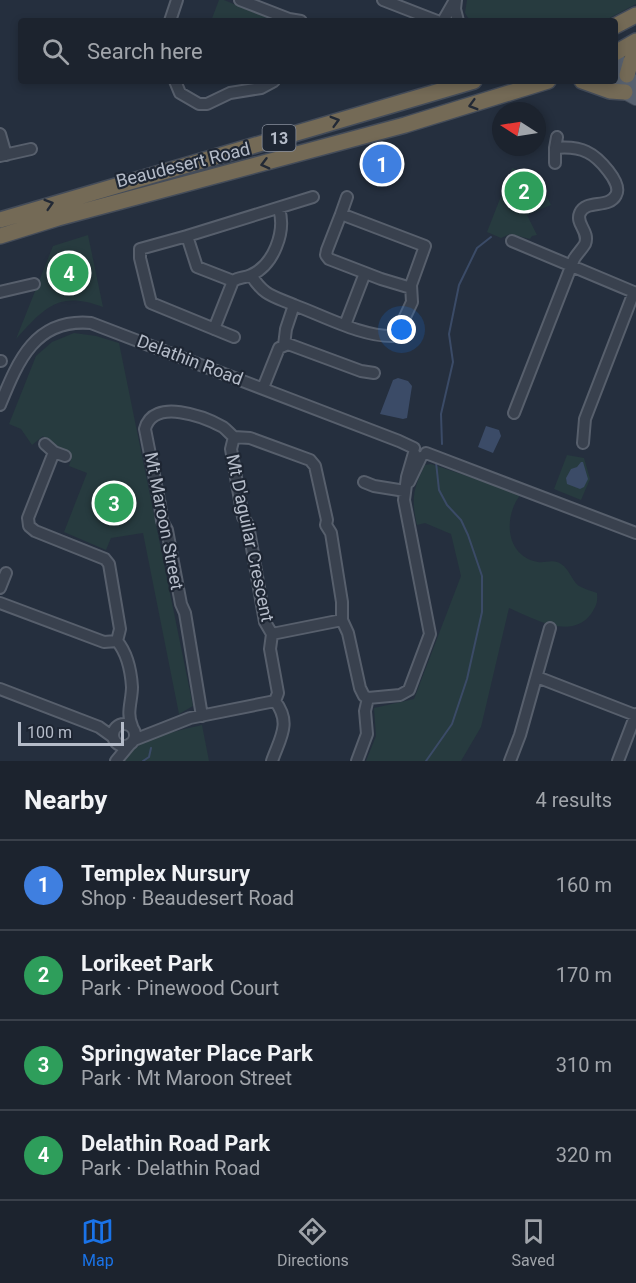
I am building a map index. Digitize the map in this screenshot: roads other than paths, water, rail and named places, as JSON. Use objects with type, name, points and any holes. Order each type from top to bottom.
[{"type":"highway","points":[[618,24],[636,15]]},
{"type":"highway","points":[[618,52],[636,41]]},
{"type":"highway","points":[[590,84],[610,91],[628,86],[631,61],[636,53]]},
{"type":"highway","name":"Beaudesert Road","points":[[0,220],[464,84]]},
{"type":"highway","name":"Beaudesert Road","points":[[0,236],[58,218],[393,128],[538,84]]},
{"type":"main road","points":[[618,61],[628,86]]},
{"type":"street","points":[[171,18],[177,0]]},
{"type":"street","points":[[383,0],[429,18]]},
{"type":"street","points":[[445,18],[456,0]]},
{"type":"street","points":[[456,0],[457,18]]},
{"type":"street","points":[[244,1],[286,18]]},
{"type":"street","points":[[176,84],[180,93],[199,104],[207,104],[230,93],[261,88],[268,84]]},
{"type":"street","points":[[0,134],[3,156],[31,149]]},
{"type":"street","points":[[514,413],[570,266],[585,244],[585,231],[579,220],[582,210],[587,206],[612,200],[618,189],[616,180],[595,157],[578,149],[556,142],[555,163]]},
{"type":"street","points":[[234,337],[155,306],[149,298],[140,249],[313,197]]},
{"type":"street","points":[[347,197],[326,255],[329,259],[365,273],[411,288]]},
{"type":"street","points":[[214,329],[235,278],[251,275],[272,257],[282,224],[279,209]]},
{"type":"street","points":[[251,275],[259,289],[266,294],[371,334],[396,336],[412,302],[411,288],[425,246],[341,214]]},
{"type":"street","points":[[187,236],[197,267],[233,281]]},
{"type":"street","points":[[512,241],[635,292],[585,419],[583,443]]},
{"type":"street","points":[[345,325],[365,273]]},
{"type":"street","points":[[0,292],[34,284]]},
{"type":"street","points":[[284,345],[286,329],[294,305]]},
{"type":"street","name":"Delathin Road","points":[[0,405],[15,369],[36,340],[57,327],[80,322],[108,327],[399,441],[419,453],[636,532]]},
{"type":"street","points":[[263,388],[279,348],[284,345],[361,371],[374,373]]},
{"type":"street","name":"Mt Maroon Street","points":[[202,716],[185,613],[181,604],[167,530],[162,521],[145,429],[153,416],[180,411],[225,428],[234,436]]},
{"type":"street","name":"Mt D'aguilar Crescent","points":[[272,761],[284,721],[280,708],[271,702],[278,693],[270,649],[272,634],[265,622],[248,525],[243,517],[231,449],[234,436],[250,438],[310,460],[315,465],[327,520],[326,525],[331,533],[344,612],[342,620]]},
{"type":"street","points":[[45,444],[59,454],[28,518],[29,526],[35,531],[105,559],[109,564],[120,629],[117,640]]},
{"type":"street","points":[[272,634],[342,620],[348,633],[360,688],[364,696],[368,698],[399,695],[409,690],[430,638],[406,508],[407,477],[419,453]]},
{"type":"street","points":[[364,482],[374,486],[406,487]]},
{"type":"street","points":[[0,588],[6,573]]},
{"type":"street","points":[[0,603],[104,642],[117,640]]},
{"type":"street","points":[[510,761],[520,735],[550,628]]},
{"type":"street","points":[[114,761],[124,734],[132,687],[125,651],[117,640]]},
{"type":"street","points":[[537,677],[636,714],[618,761]]},
{"type":"street","points":[[0,689],[99,727],[124,734],[148,733],[181,721],[271,702]]},
{"type":"street","points":[[357,761],[367,734],[365,711],[368,698]]},
{"type":"water","points":[[398,378],[408,381],[412,386],[407,418],[403,419],[380,414],[393,380]]},
{"type":"water","points":[[486,426],[499,430],[501,436],[493,453],[478,447]]},
{"type":"water","points":[[583,462],[588,479],[584,487],[580,489],[567,484],[566,478],[571,469],[577,467]]},
{"type":"waterway","points":[[442,444],[441,414],[453,362],[449,334],[459,285],[477,248],[491,237]]},
{"type":"waterway","points":[[426,761],[452,724],[467,679],[482,612],[482,576],[461,520],[447,505],[439,490],[436,462]]},
{"type":"waterway","points":[[143,761],[149,757],[151,748]]},
{"type":"place","name":"Templex Nursury","points":[[382,164]]},
{"type":"place","name":"Lorikeet Park","points":[[524,191]]},
{"type":"place","name":"Delathin Road Park","points":[[69,273]]},
{"type":"place","name":"Springwater Place Park","points":[[114,503]]}]
